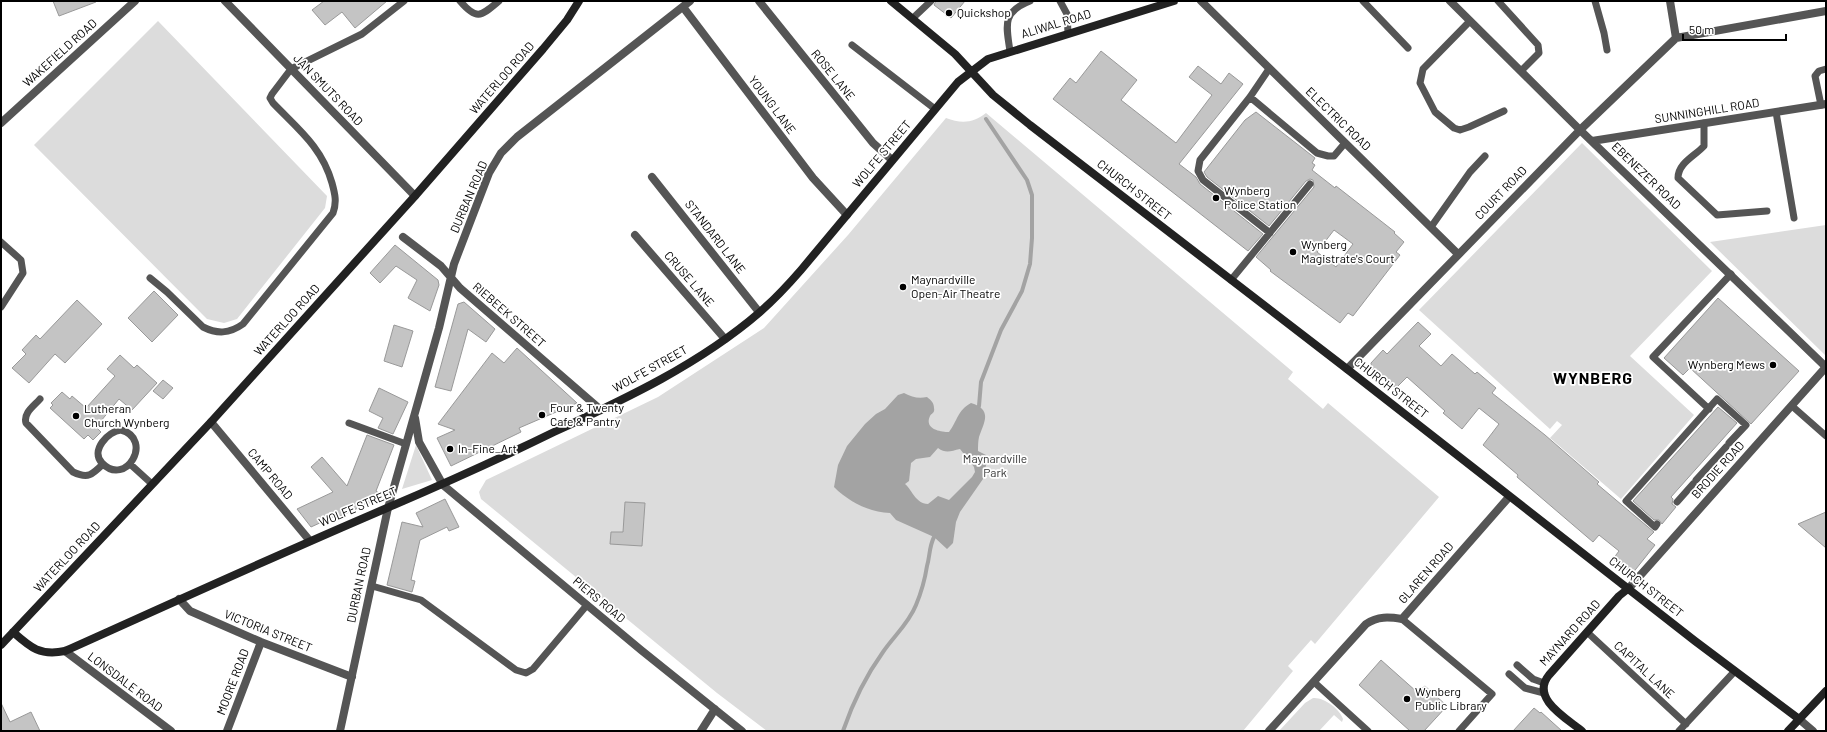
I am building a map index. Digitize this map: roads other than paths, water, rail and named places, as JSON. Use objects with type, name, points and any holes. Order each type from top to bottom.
[{"type":"street","name":"WAKEFIELD ROAD","points":[[1,123],[135,1]]},
{"type":"street","name":"JAN SMUTS ROAD","points":[[224,1],[415,196]]},
{"type":"street","name":"WATERLOO ROAD","points":[[1,645],[211,422],[415,196],[543,49],[567,20],[579,1]]},
{"type":"street","name":"DURBAN ROAD","points":[[340,731],[388,508],[415,415],[454,264],[489,173],[501,153],[517,137],[690,1]]},
{"type":"street","name":"ROSE LANE","points":[[759,1],[873,143],[892,160]]},
{"type":"street","name":"CHURCH STREET","points":[[891,1],[955,54],[992,95],[1347,369],[1509,497],[1799,719]]},
{"type":"street","name":"ALIWAL ROAD","points":[[971,72],[988,59],[1010,51],[1152,4],[1174,1]]},
{"type":"street","name":"ELECTRIC ROAD","points":[[1201,1],[1458,254]]},
{"type":"street","name":"EBENEZER ROAD","points":[[1450,1],[1580,130],[1719,262],[1826,367]]},
{"type":"street","points":[[1670,1],[1676,38],[1826,12]]},
{"type":"street","name":"YOUNG LANE","points":[[682,7],[813,178],[847,215]]},
{"type":"street","name":"COURT ROAD","points":[[1347,369],[1580,130],[1676,38]]},
{"type":"street","name":"WOLFE STREET","points":[[13,632],[27,644],[42,652],[50,653],[65,651],[310,541],[443,485],[602,410],[679,368],[725,338],[759,312],[801,270],[934,109],[958,82],[971,72]]},
{"type":"street","name":"SUNNINGHILL ROAD","points":[[1592,141],[1824,104]]},
{"type":"street","name":"STANDARD LANE","points":[[652,177],[759,312]]},
{"type":"street","name":"CRUSE LANE","points":[[635,235],[725,338]]},
{"type":"street","name":"RIEBEEK STREET","points":[[403,237],[441,266],[451,279],[602,410]]},
{"type":"street","name":"BRODIE ROAD","points":[[1629,588],[1826,367]]},
{"type":"street","name":"DURBAN ROAD","points":[[415,415],[419,442],[443,485]]},
{"type":"street","name":"CAMP ROAD","points":[[211,422],[310,541]]},
{"type":"street","points":[[406,444],[410,439],[419,442]]},
{"type":"street","name":"PIERS ROAD","points":[[443,485],[742,731]]},
{"type":"street","name":"GLAREN ROAD","points":[[1269,731],[1366,624],[1388,616],[1402,619],[1509,497]]},
{"type":"street","name":"MAYNARD ROAD","points":[[1544,693],[1544,683],[1549,675],[1619,596],[1629,588]]},
{"type":"street","name":"VICTORIA STREET","points":[[179,599],[190,611],[261,642],[352,676]]},
{"type":"street","name":"MOORE ROAD","points":[[227,731],[261,642]]},
{"type":"street","name":"LONSDALE ROAD","points":[[65,651],[171,731]]},
{"type":"street","points":[[1788,731],[1826,691]]},
{"type":"street","points":[[1544,693],[1551,705],[1582,731]]},
{"type":"street","points":[[701,731],[715,709]]},
{"type":"street","points":[[1799,719],[1813,731]]},
{"type":"lane","points":[[150,278],[167,292],[203,327],[218,332],[231,331],[242,324],[333,213],[336,202],[336,195],[330,174],[321,155],[312,142],[273,103],[270,98],[272,94],[291,69],[362,34],[404,1]]},
{"type":"lane","points":[[460,1],[471,13],[478,15],[484,13],[499,1]]},
{"type":"lane","points":[[913,18],[931,1]]},
{"type":"lane","points":[[1010,51],[1006,30],[1009,15],[1019,5],[1030,1]]},
{"type":"lane","points":[[1060,1],[1067,14],[1068,33]]},
{"type":"lane","points":[[1363,1],[1408,48]]},
{"type":"lane","points":[[1498,1],[1538,45],[1539,53],[1521,71]]},
{"type":"lane","points":[[1595,1],[1604,32],[1606,50]]},
{"type":"lane","points":[[1470,21],[1423,69],[1420,83],[1435,112],[1454,128],[1460,130],[1469,127],[1504,111]]},
{"type":"lane","points":[[852,44],[934,109]]},
{"type":"lane","points":[[1269,69],[1250,97],[1200,160],[1198,171],[1203,180],[1270,233]]},
{"type":"lane","points":[[1824,104],[1815,76],[1819,71],[1826,69]]},
{"type":"lane","points":[[1250,97],[1317,153],[1334,156],[1345,143]]},
{"type":"lane","points":[[1776,112],[1794,218]]},
{"type":"lane","points":[[1704,123],[1704,146],[1682,165],[1678,172],[1678,178],[1717,215],[1767,211]]},
{"type":"lane","points":[[1431,227],[1470,172],[1486,156]]},
{"type":"lane","points":[[1231,280],[1310,184]]},
{"type":"lane","points":[[1,242],[21,260],[22,274],[1,307]]},
{"type":"lane","points":[[1709,408],[1653,357],[1730,274]]},
{"type":"lane","points":[[40,399],[27,414],[25,420],[26,423],[73,472],[78,475],[93,474],[103,464]]},
{"type":"lane","points":[[1657,524],[1654,527],[1626,501],[1717,399],[1746,425],[1677,502]]},
{"type":"lane","points":[[1792,406],[1826,436]]},
{"type":"lane","points":[[349,423],[406,444]]},
{"type":"lane","points":[[121,430],[132,436],[136,447],[136,454],[130,464],[125,468],[114,469],[103,464],[97,455],[98,448],[113,432],[121,430]]},
{"type":"lane","points":[[130,464],[152,484]]},
{"type":"lane","points":[[372,586],[420,600],[516,670],[526,673],[533,669],[587,605]]},
{"type":"lane","points":[[1402,619],[1492,694],[1459,731]]},
{"type":"lane","name":"CAPITAL LANE","points":[[1587,632],[1686,724]]},
{"type":"lane","points":[[1517,665],[1533,679],[1544,683]]},
{"type":"lane","points":[[1679,731],[1735,671]]},
{"type":"lane","points":[[1509,674],[1525,688],[1544,693]]},
{"type":"lane","points":[[1314,682],[1368,731]]},
{"type":"waterway","points":[[979,406],[981,382],[1001,330],[1022,291],[1030,264],[1032,238],[1032,195],[1027,180],[986,119]]},
{"type":"waterway","points":[[843,731],[855,700],[865,680],[883,652],[913,612],[923,586],[930,548],[934,537]]},
{"type":"place","name":"Quickshop","points":[[949,13]]},
{"type":"place","name":"Wynberg Police Station","points":[[1216,198]]},
{"type":"place","name":"Wynberg Magistrate's Court","points":[[1293,252]]},
{"type":"place","name":"Maynardville Open-Air Theatre","points":[[903,287]]},
{"type":"place","name":"Wynberg Mews","points":[[1773,365]]},
{"type":"place","name":"Four & Twenty Cafe & Pantry","points":[[542,415]]},
{"type":"place","name":"Lutheran Church Wynberg","points":[[76,416]]},
{"type":"place","name":"In-Fine_Art","points":[[450,449]]},
{"type":"place","name":"Wynberg Public Library","points":[[1407,699]]},
{"type":"district","name":"WYNBERG","points":[[1593,378]]},
{"type":"park label","name":"Maynardville Park","points":[[995,466]]}]
